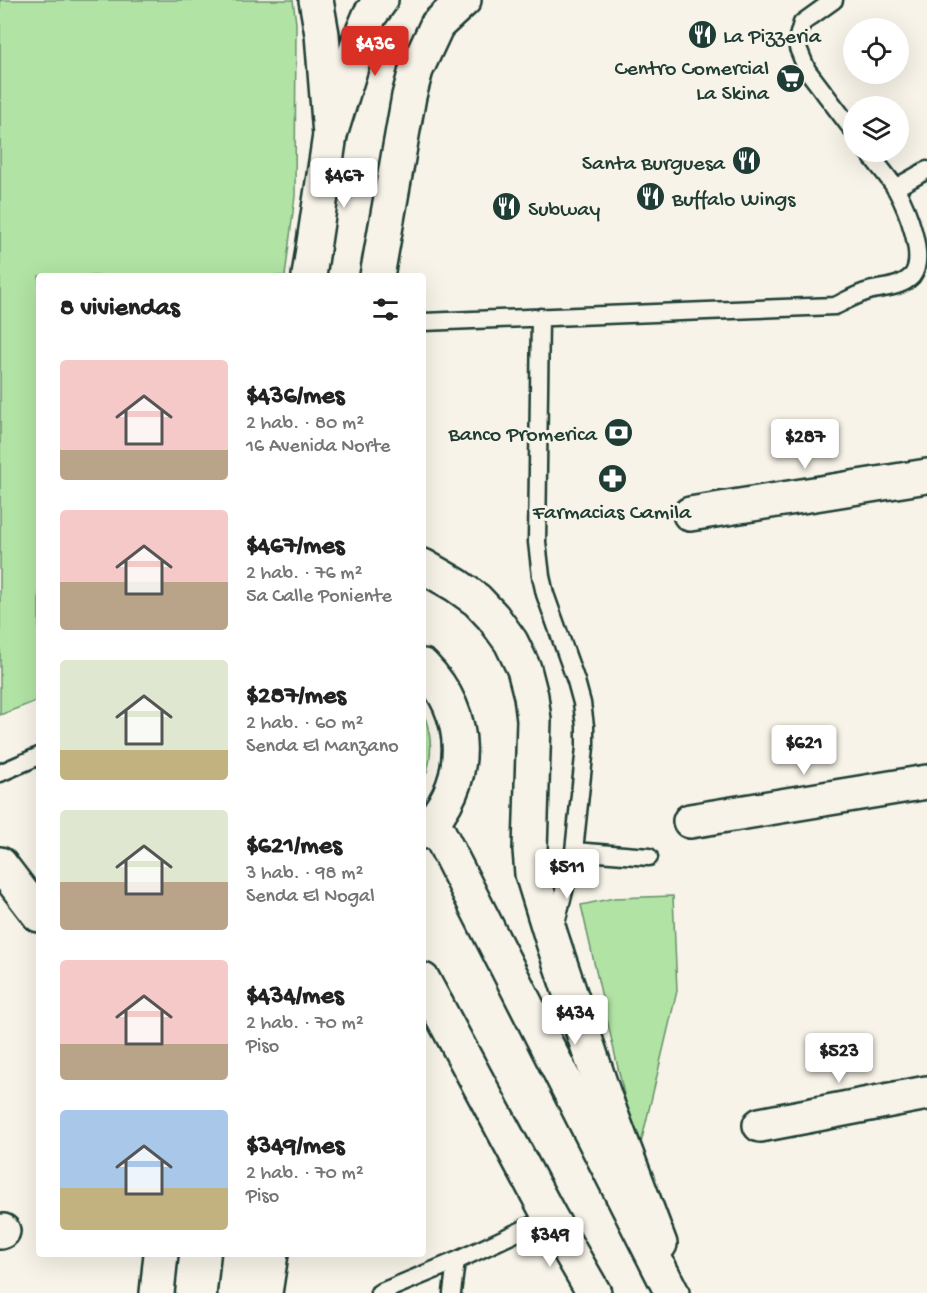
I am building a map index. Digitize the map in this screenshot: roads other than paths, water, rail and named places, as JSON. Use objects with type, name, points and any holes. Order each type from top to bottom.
[{"type":"street","points":[[316,0],[322,34],[330,135]]},
{"type":"street","points":[[309,273],[330,135],[359,41],[370,15],[381,0]]},
{"type":"street","points":[[378,273],[409,96],[416,70],[438,25],[464,0]]},
{"type":"street","points":[[690,514],[927,476]]},
{"type":"street","points":[[426,568],[477,600],[511,642],[524,669],[534,720],[532,874],[605,1098],[679,1293]]},
{"type":"street","points":[[426,669],[452,707],[459,741],[457,775],[444,807],[428,827],[672,1293]]},
{"type":"street","points":[[690,821],[927,782]]},
{"type":"street","points":[[0,864],[36,911]]},
{"type":"street","points":[[428,996],[550,1218],[594,1293]]},
{"type":"street","points":[[760,1125],[927,1092]]},
{"type":"street","points":[[157,1293],[161,1257]]},
{"type":"street","points":[[235,1293],[239,1257]]},
{"type":"street","points":[[265,1293],[271,1257]]},
{"type":"lane","points":[[834,0],[802,23],[798,48],[807,70],[843,117]]},
{"type":"lane","points":[[426,322],[835,306],[869,291],[895,286],[911,276],[915,270],[918,246],[914,230],[895,188],[876,162]]},
{"type":"lane","points":[[895,188],[927,170]]},
{"type":"lane","points":[[540,317],[537,542],[545,594],[576,681],[585,726],[585,747],[573,851],[552,939]]},
{"type":"lane","points":[[0,773],[36,757]]},
{"type":"lane","points":[[573,851],[649,856]]},
{"type":"lane","points":[[379,1293],[550,1218]]},
{"type":"lane","points":[[452,1293],[456,1261]]},
{"type":"place","name":"La Pizzeria","points":[[702,34]]},
{"type":"place","name":"Centro Comercial La Skina","points":[[790,79]]},
{"type":"place","name":"Santa Burguesa","points":[[746,161]]},
{"type":"place","name":"Buffalo Wings","points":[[651,197]]},
{"type":"place","name":"Subway","points":[[507,207]]},
{"type":"place","name":"Banco Promerica","points":[[618,432]]},
{"type":"place","name":"Farmacias Camila","points":[[612,478]]}]
